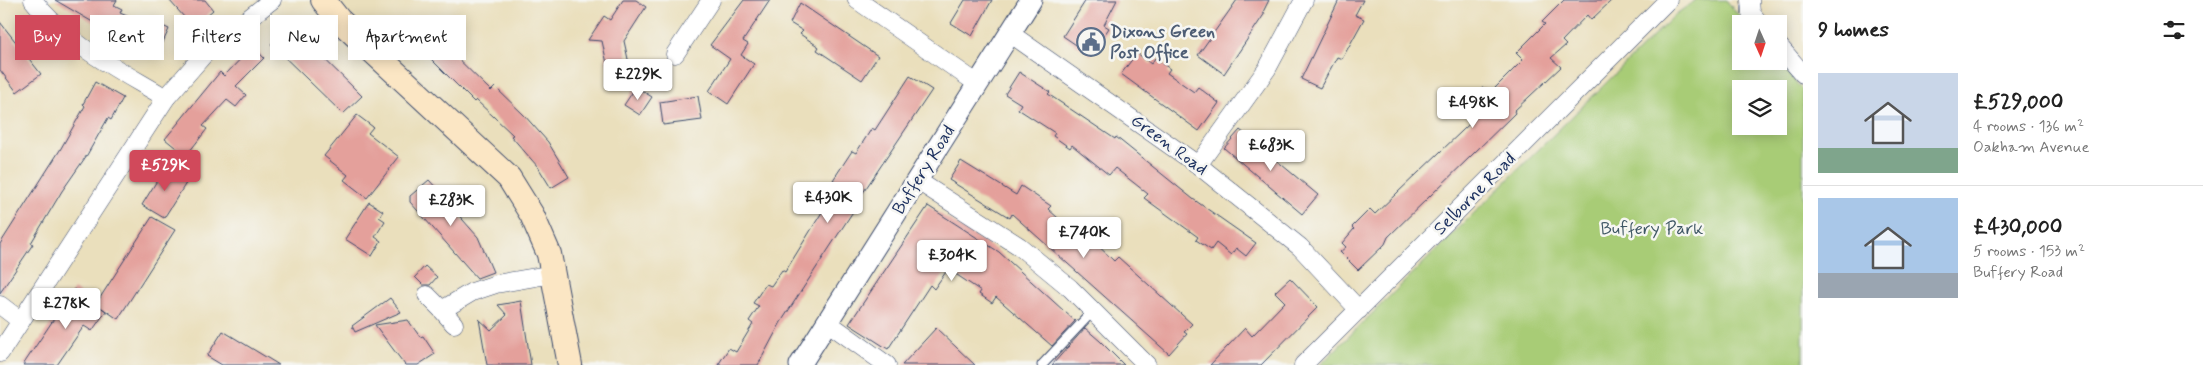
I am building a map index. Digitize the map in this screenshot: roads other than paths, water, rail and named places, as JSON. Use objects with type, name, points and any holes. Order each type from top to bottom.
[{"type":"main road","points":[[323,0],[339,20],[509,178],[532,215],[549,254],[570,365]]},
{"type":"street","points":[[33,0],[57,28],[81,47],[166,98]]},
{"type":"street","points":[[0,353],[166,98],[207,50],[272,0]]},
{"type":"street","points":[[675,54],[711,0]]},
{"type":"street","points":[[857,0],[978,84]]},
{"type":"street","name":"Buffery Road","points":[[800,365],[1031,0]]},
{"type":"street","points":[[1198,165],[1267,69],[1304,0]]},
{"type":"street","name":"Selborne Road","points":[[1303,365],[1668,0]]},
{"type":"street","points":[[1750,0],[1753,15]]},
{"type":"street","name":"Green Road","points":[[1011,34],[1198,165],[1300,247],[1359,310]]},
{"type":"street","points":[[1788,56],[1803,74]]},
{"type":"street","points":[[918,181],[1019,246],[1070,288],[1147,365]]},
{"type":"street","points":[[442,310],[472,292],[496,284],[553,274]]},
{"type":"street","points":[[426,296],[454,324]]},
{"type":"street","points":[[0,305],[21,321]]},
{"type":"street","points":[[827,322],[888,365]]},
{"type":"lane","points":[[1042,365],[1093,311]]},
{"type":"place","name":"Dixons Green Post Office","points":[[1091,42]]},
{"type":"park label","name":"Buffery Park","points":[[1652,229]]}]
